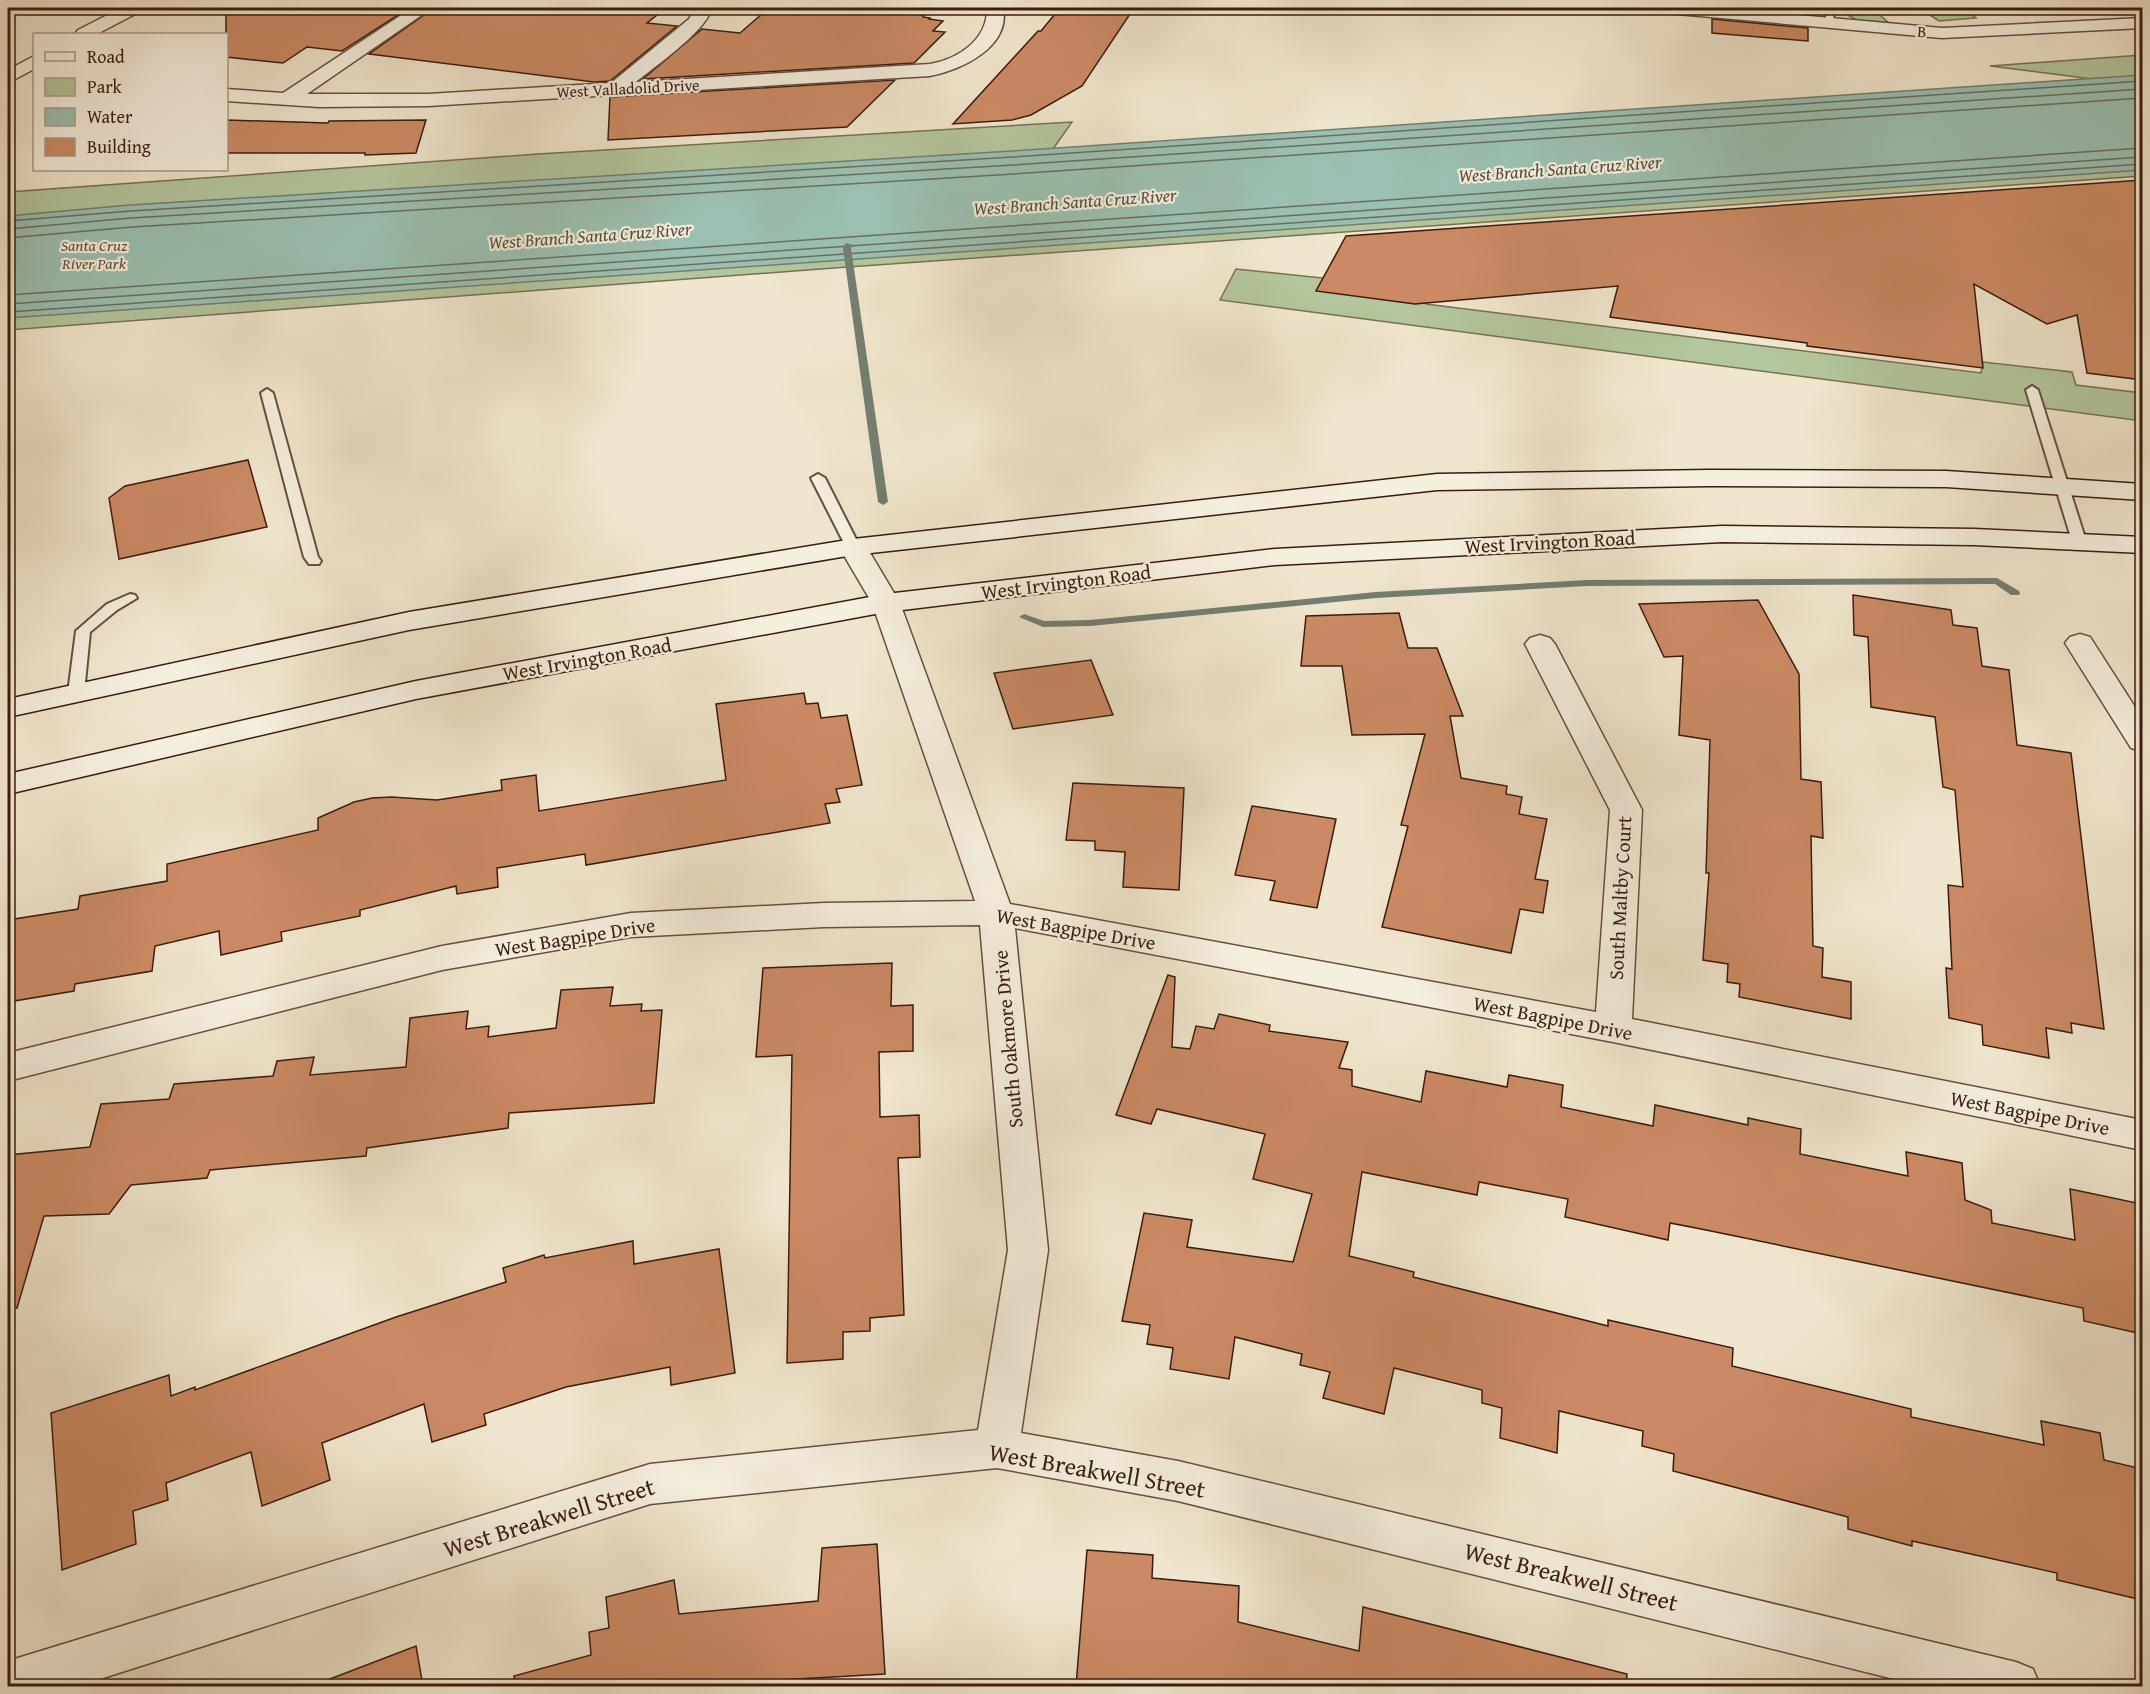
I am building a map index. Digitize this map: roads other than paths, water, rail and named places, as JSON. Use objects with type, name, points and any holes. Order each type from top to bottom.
[{"type":"street","points":[[86,33],[133,8]]},
{"type":"street","points":[[287,99],[423,8]]},
{"type":"street","points":[[616,89],[696,22],[703,8]]},
{"type":"street","name":"West Valladolid Drive","points":[[228,95],[287,99],[428,100],[955,69],[993,28],[996,20],[995,8]]},
{"type":"street","name":"B","points":[[1666,8],[1830,15],[1962,33],[2142,23]]},
{"type":"street","points":[[8,708],[409,621],[853,547],[1437,482],[1710,478],[1946,479],[2142,492]]},
{"type":"street","name":"West Irvington Road","points":[[8,784],[416,690],[886,603],[1275,557],[1722,534],[2079,541],[2142,545]]},
{"type":"street","name":"South Oakmore Drive","points":[[853,547],[886,603],[996,913],[1028,1250],[997,1448]]},
{"type":"street","points":[[2080,643],[2142,741]]},
{"type":"street","name":"South Maltby Court","points":[[1540,644],[1626,810],[1613,1029]]},
{"type":"street","name":"West Bagpipe Drive","points":[[8,1067],[442,958],[631,925],[824,915],[996,913],[1613,1029],[2142,1135]]},
{"type":"street","name":"West Breakwell Street","points":[[8,1685],[651,1484],[997,1448],[1178,1481],[1932,1676],[2016,1686]]},
{"type":"lane","points":[[2032,390],[2079,541]]},
{"type":"lane","points":[[267,393],[311,557],[314,561]]},
{"type":"lane","points":[[818,478],[853,547]]},
{"type":"lane","points":[[76,693],[83,631],[112,606],[130,598]]},
{"type":"water","name":"West Branch Santa Cruz River","points":[[2142,75],[2142,170],[8,318],[8,216],[130,205],[1012,151]]},
{"type":"waterway","points":[[849,245],[847,248],[883,502]]},
{"type":"waterway","points":[[1024,617],[1043,624],[1090,623],[1376,595],[1587,583],[1997,581],[2015,593]]},
{"type":"park label","name":"Santa Cruz River Park","points":[[94,254]]}]
